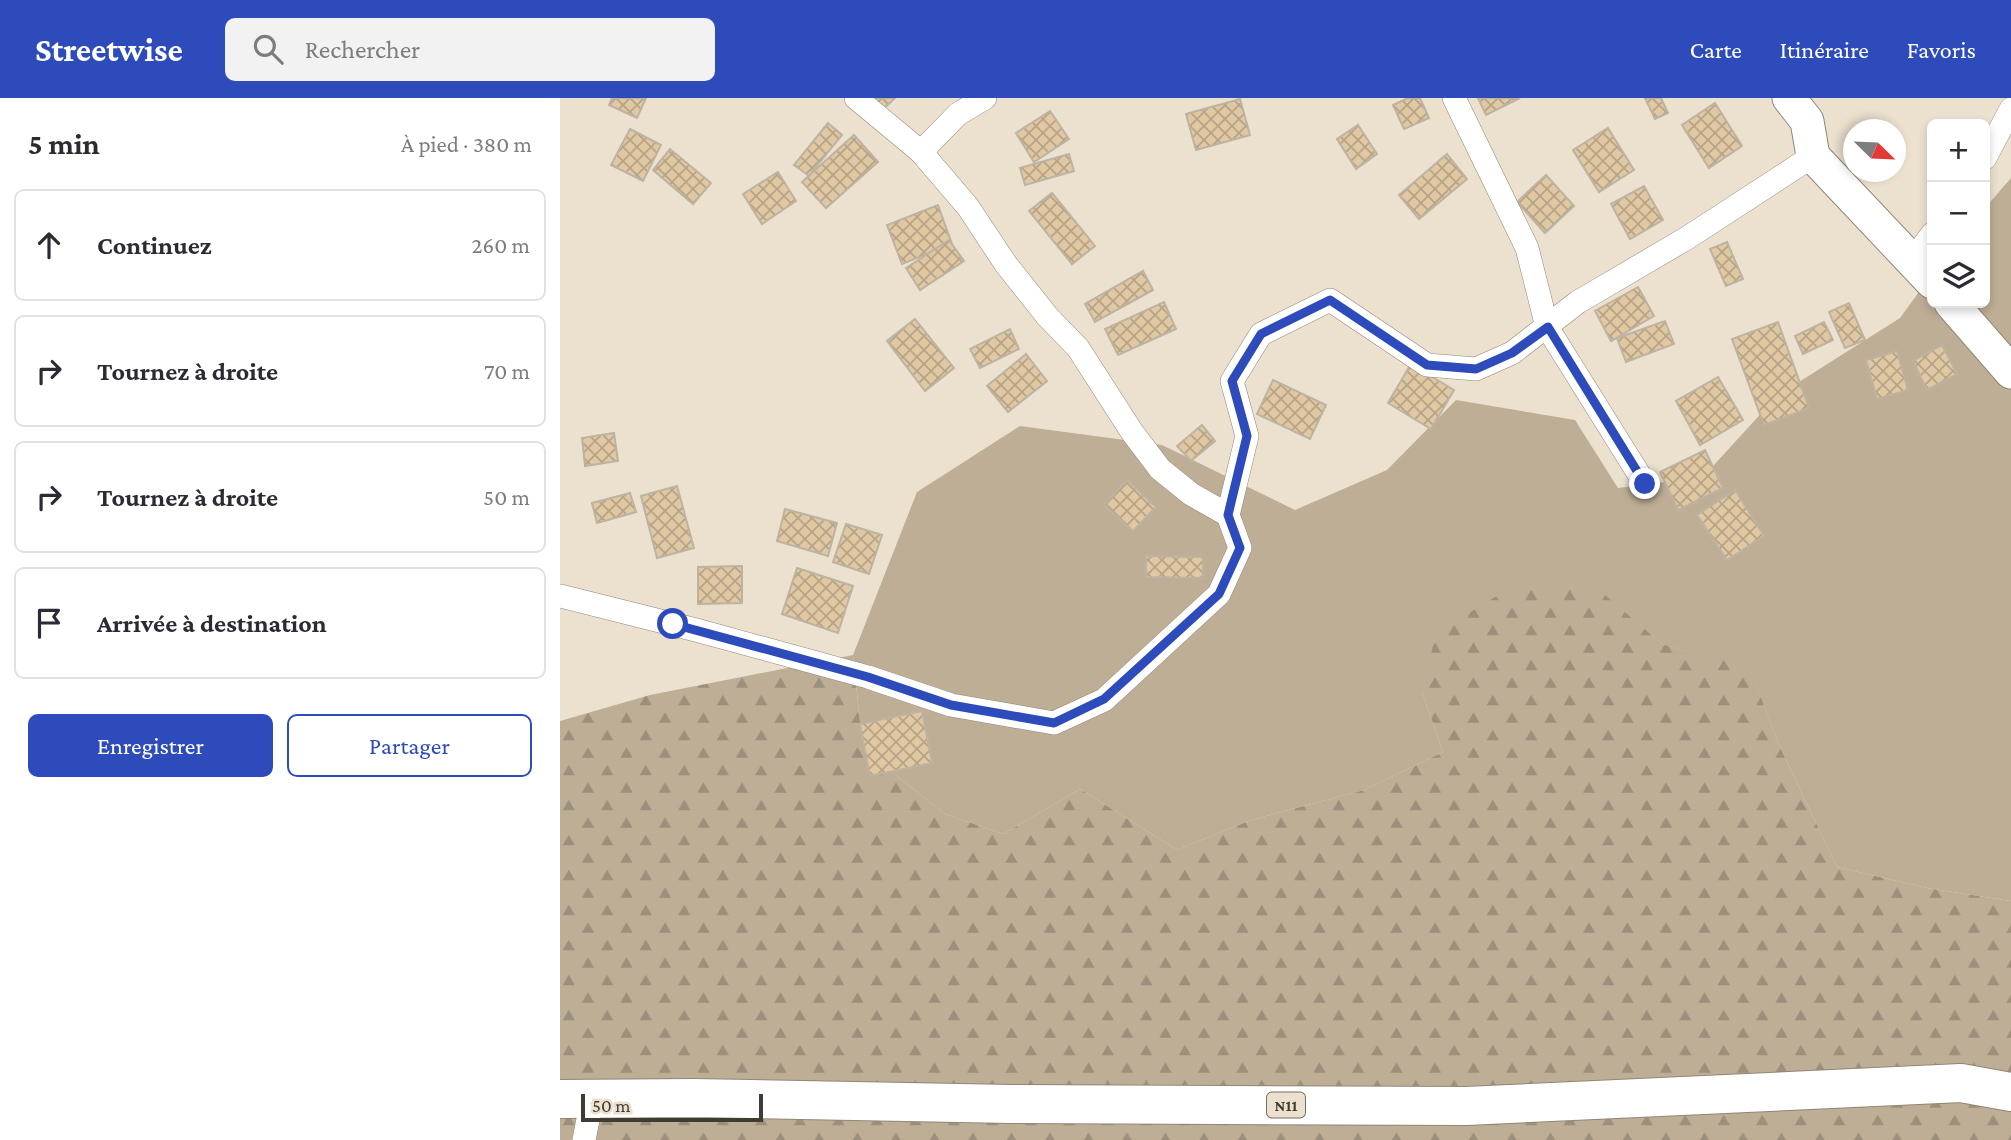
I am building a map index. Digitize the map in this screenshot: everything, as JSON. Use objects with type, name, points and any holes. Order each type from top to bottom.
[{"type":"highway","name":"N11","points":[[576,1099],[1466,1106],[1961,1083],[2011,1092]]},
{"type":"street","points":[[856,98],[920,152],[968,207],[1005,263],[1047,316],[1078,348],[1132,432],[1160,469],[1191,494],[1228,515]]},
{"type":"street","points":[[920,152],[958,114],[985,98]]},
{"type":"street","points":[[1454,98],[1527,248],[1548,327],[1645,484]]},
{"type":"street","points":[[1789,98],[1807,121],[1813,156],[1926,258]]},
{"type":"street","points":[[1990,149],[2011,109]]},
{"type":"street","points":[[560,596],[868,677],[951,705],[1054,723],[1104,699],[1219,594],[1240,548],[1228,515],[1247,436],[1232,381],[1261,334],[1330,300],[1427,365],[1476,369],[1512,353],[1578,302],[1687,238],[1813,156]]},
{"type":"street","points":[[1955,308],[2011,372]]},
{"type":"street","points":[[576,1099],[584,1140]]},
{"type":"green space","points":[[2011,178],[2011,901],[1927,888],[1837,867],[1779,745],[1750,669],[1662,644],[1596,588],[1422,692],[1443,752],[1364,790],[1251,820],[1177,850],[1080,789],[1003,834],[945,814],[878,761],[862,741],[853,655],[917,492],[1020,426],[1162,445],[1295,510],[1387,470],[1456,400],[1575,420],[1618,488],[1703,477],[1777,396],[1900,318],[1927,281],[1927,308],[1990,308],[1990,202]]},
{"type":"green space","points":[[1597,588],[1662,644],[1750,668],[1779,745],[1837,867],[1927,888],[2011,901],[2011,1140],[560,1140],[560,721],[650,695],[853,655],[862,741],[878,761],[945,814],[1003,834],[1080,789],[1177,850],[1251,820],[1364,790],[1443,752],[1422,692],[1436,633],[1505,591]]},
{"type":"building","points":[[612,98],[646,98],[637,118],[609,105]]},
{"type":"building","points":[[866,98],[895,98],[880,112]]},
{"type":"building","points":[[1408,98],[1420,98],[1429,118],[1404,129],[1393,105]]},
{"type":"building","points":[[1478,98],[1520,98],[1486,115]]},
{"type":"building","points":[[1645,98],[1661,98],[1668,113],[1655,119]]},
{"type":"building","points":[[1240,99],[1250,135],[1196,150],[1186,114]]},
{"type":"building","points":[[1715,103],[1742,146],[1709,168],[1682,125]]},
{"type":"building","points":[[1050,111],[1069,139],[1034,162],[1016,133]]},
{"type":"building","points":[[828,123],[842,135],[809,176],[794,165]]},
{"type":"building","points":[[1358,125],[1377,154],[1356,169],[1337,139]]},
{"type":"building","points":[[1608,128],[1634,170],[1599,192],[1573,150]]},
{"type":"building","points":[[630,129],[661,145],[643,181],[611,165]]},
{"type":"building","points":[[854,135],[878,162],[826,208],[802,182]]},
{"type":"building","points":[[670,149],[711,183],[693,204],[653,170]]},
{"type":"building","points":[[1069,154],[1074,171],[1025,185],[1020,168]]},
{"type":"building","points":[[1447,154],[1467,179],[1419,219],[1399,195]]},
{"type":"building","points":[[778,172],[796,201],[762,224],[743,194]]},
{"type":"building","points":[[1546,175],[1574,206],[1545,233],[1517,202]]},
{"type":"building","points":[[1644,186],[1663,220],[1630,239],[1611,204]]},
{"type":"building","points":[[1052,193],[1095,246],[1072,264],[1029,211]]},
{"type":"building","points":[[938,205],[952,244],[902,264],[887,225]]},
{"type":"building","points":[[949,240],[964,261],[920,290],[906,268]]},
{"type":"building","points":[[1727,242],[1743,279],[1726,286],[1710,249]]},
{"type":"building","points":[[1143,271],[1153,290],[1095,322],[1085,304]]},
{"type":"building","points":[[1638,287],[1654,316],[1611,341],[1595,311]]},
{"type":"building","points":[[1164,302],[1176,329],[1118,355],[1105,329]]},
{"type":"building","points":[[1849,303],[1865,340],[1845,348],[1829,312]]},
{"type":"building","points":[[915,319],[954,368],[925,391],[887,341]]},
{"type":"building","points":[[1665,321],[1674,344],[1626,362],[1617,338]]},
{"type":"building","points":[[1778,322],[1809,408],[1764,425],[1732,339]]},
{"type":"building","points":[[1824,322],[1833,340],[1803,354],[1795,336]]},
{"type":"building","points":[[1010,329],[1019,349],[980,368],[970,349]]},
{"type":"building","points":[[1942,345],[1957,374],[1927,390],[1913,361]]},
{"type":"building","points":[[1897,351],[1908,390],[1877,399],[1866,360]]},
{"type":"building","points":[[1026,354],[1047,381],[1008,412],[987,386]]},
{"type":"building","points":[[1411,364],[1454,390],[1431,429],[1388,403]]},
{"type":"building","points":[[1718,377],[1743,420],[1700,445],[1676,401]]},
{"type":"building","points":[[1273,380],[1326,405],[1310,439],[1257,414]]},
{"type":"building","points":[[1202,425],[1215,441],[1191,461],[1177,446]]},
{"type":"building","points":[[614,433],[618,461],[585,466],[582,438]]},
{"type":"building","points":[[1705,450],[1723,488],[1678,510],[1660,472]]},
{"type":"building","points":[[1127,480],[1156,507],[1133,531],[1104,505]]},
{"type":"building","points":[[677,486],[694,548],[657,558],[641,496]]},
{"type":"building","points":[[1735,490],[1764,536],[1727,560],[1697,515]]},
{"type":"building","points":[[630,493],[636,512],[597,523],[592,503]]},
{"type":"building","points":[[785,509],[837,523],[828,556],[777,541]]},
{"type":"building","points":[[846,524],[882,535],[869,574],[833,562]]},
{"type":"building","points":[[1146,556],[1203,557],[1203,578],[1146,577]]},
{"type":"building","points":[[742,566],[742,603],[698,604],[698,567]]},
{"type":"building","points":[[797,568],[853,586],[838,633],[782,614]]},
{"type":"building","points":[[922,711],[932,763],[870,776],[860,724]]},
{"type":"route","points":[[673,624],[868,677],[951,705],[1054,723],[1104,699],[1219,594],[1240,548],[1228,515],[1247,436],[1232,381],[1261,334],[1330,300],[1427,365],[1476,369],[1512,353],[1548,327],[1645,484]]}]
